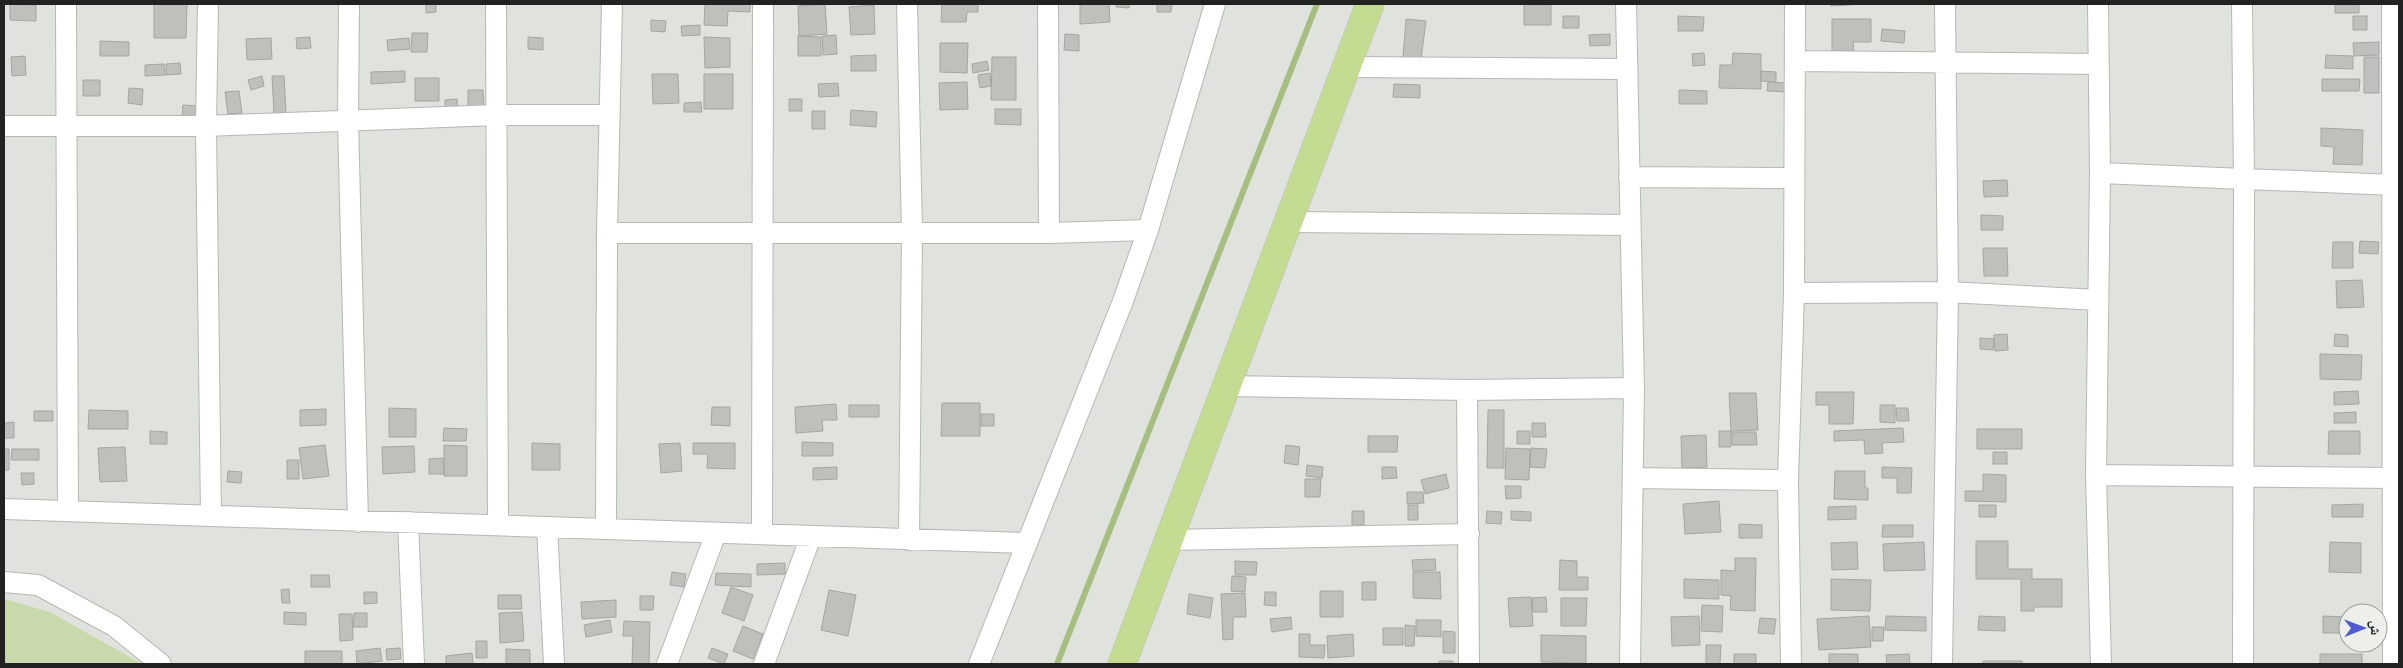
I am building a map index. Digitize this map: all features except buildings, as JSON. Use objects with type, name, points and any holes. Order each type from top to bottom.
[{"type":"main road","points":[[1122,664],[1370,4]]},
{"type":"street","points":[[66,4],[68,511]]},
{"type":"street","points":[[208,4],[206,126],[211,516]]},
{"type":"street","points":[[349,4],[348,120],[358,522]]},
{"type":"street","points":[[496,4],[498,115],[498,525]]},
{"type":"street","points":[[606,529],[612,4]]},
{"type":"street","points":[[762,533],[764,4]]},
{"type":"street","points":[[907,4],[912,232],[909,540]]},
{"type":"street","points":[[1048,4],[1049,233]]},
{"type":"street","points":[[979,664],[1122,301],[1148,230],[1215,4]]},
{"type":"street","points":[[1626,4],[1634,388],[1630,664]]},
{"type":"street","points":[[1791,664],[1788,480],[1794,293],[1795,4]]},
{"type":"street","points":[[1942,664],[1948,292],[1945,4]]},
{"type":"street","points":[[2098,4],[2100,173],[2096,475],[2102,664]]},
{"type":"street","points":[[2242,4],[2244,179],[2242,664]]},
{"type":"street","points":[[2392,4],[2396,65],[2393,664]]},
{"type":"street","points":[[1796,61],[2099,64]]},
{"type":"street","points":[[1347,67],[1627,69]]},
{"type":"street","points":[[4,126],[206,126],[498,115],[610,116]]},
{"type":"street","points":[[2100,173],[2394,185]]},
{"type":"street","points":[[1629,177],[1794,178]]},
{"type":"street","points":[[1288,222],[1630,226]]},
{"type":"street","points":[[608,232],[1049,233],[1148,230]]},
{"type":"street","points":[[1794,293],[1948,292],[2098,300]]},
{"type":"street","points":[[1226,386],[1467,390],[1634,388]]},
{"type":"street","points":[[1467,390],[1469,664]]},
{"type":"street","points":[[2096,475],[2394,478]]},
{"type":"street","points":[[1633,478],[1788,480]]},
{"type":"street","points":[[4,509],[1027,543]]},
{"type":"street","points":[[408,522],[414,664]]},
{"type":"street","points":[[547,527],[554,664]]},
{"type":"street","points":[[667,664],[716,533]]},
{"type":"street","points":[[1169,540],[1469,534]]},
{"type":"street","points":[[764,664],[811,536]]},
{"type":"street","points":[[4,582],[38,585],[114,626],[161,664]]},
{"type":"green space","points":[[4,599],[50,612],[142,664],[4,664]]},
{"type":"waterway","points":[[1057,664],[1317,4]]}]
